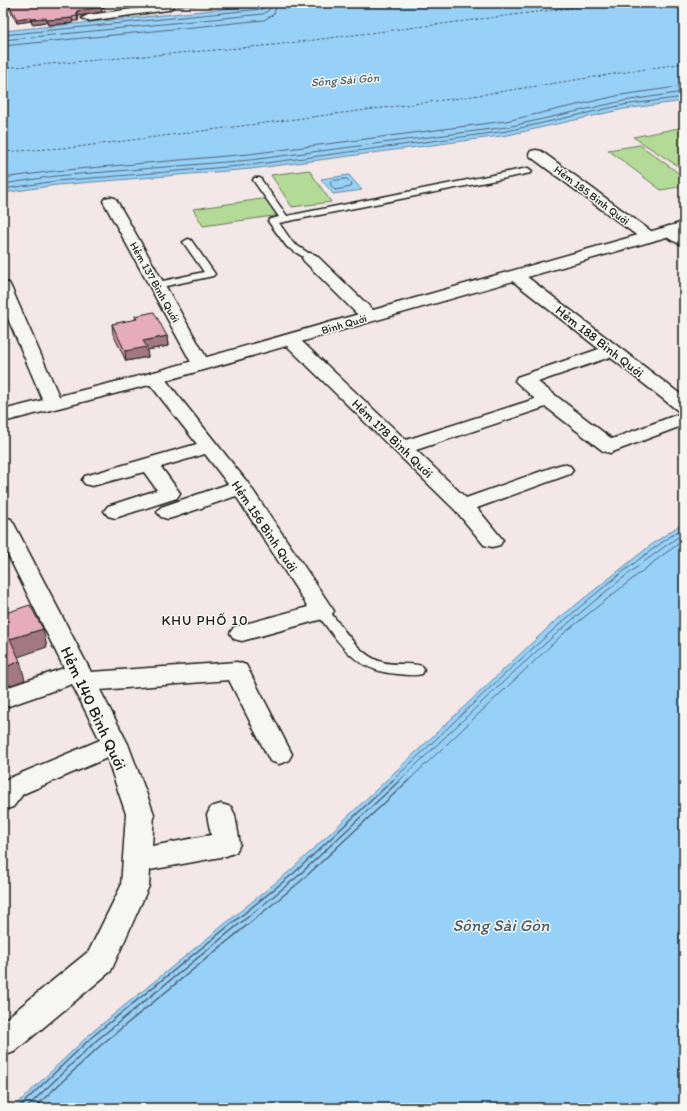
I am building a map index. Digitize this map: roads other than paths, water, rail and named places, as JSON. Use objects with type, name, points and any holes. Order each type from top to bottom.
[{"type":"street","points":[[88,18],[168,8],[167,3]]},
{"type":"street","name":"Hẻm 185 Bình Quới","points":[[536,154],[649,237]]},
{"type":"street","name":"Hẻm 137 Bình Quới","points":[[110,201],[201,364]]},
{"type":"street","name":"Bình Quới","points":[[3,416],[154,378],[649,237],[679,233]]},
{"type":"street","points":[[310,258],[369,316]]},
{"type":"street","name":"Hẻm 188 Bình Quới","points":[[516,276],[684,406]]},
{"type":"street","points":[[3,287],[52,403]]},
{"type":"street","name":"Hẻm 178 Bình Quới","points":[[290,340],[463,506],[492,540]]},
{"type":"street","points":[[611,351],[524,381],[610,447],[684,418]]},
{"type":"street","name":"Hẻm 156 Bình Quới","points":[[154,378],[240,487],[322,611]]},
{"type":"street","points":[[402,448],[550,400]]},
{"type":"street","points":[[92,480],[209,447]]},
{"type":"street","points":[[115,511],[170,493],[149,464]]},
{"type":"street","points":[[463,506],[563,470]]},
{"type":"street","points":[[168,512],[240,487]]},
{"type":"street","name":"Hẻm 140 Bình Quới","points":[[3,524],[35,613],[80,677],[115,744],[140,814],[135,886],[100,961],[3,1041]]},
{"type":"street","points":[[242,633],[322,611]]},
{"type":"street","points":[[3,699],[80,677],[237,671],[280,754]]},
{"type":"street","points":[[3,799],[14,787],[115,744]]},
{"type":"street","points":[[137,861],[226,844],[221,815]]},
{"type":"lane","points":[[310,258],[290,245],[274,221],[528,171]]},
{"type":"lane","points":[[257,180],[285,218]]},
{"type":"lane","points":[[157,285],[210,274],[188,242]]},
{"type":"lane","points":[[322,611],[364,660],[376,666],[417,670]]},
{"type":"water","name":"Sông Sài Gòn","points":[[282,3],[684,3],[684,101],[624,109],[508,135],[251,169],[57,185],[3,193],[3,31]]},
{"type":"water","points":[[349,175],[362,190],[333,194],[321,179]]},
{"type":"water","name":"Sông Sài Gòn","points":[[684,522],[684,1108],[13,1108],[91,1033],[291,870],[553,623],[651,545]]},
{"type":"district","name":"KHU PHỐ 10","points":[[205,620]]}]
